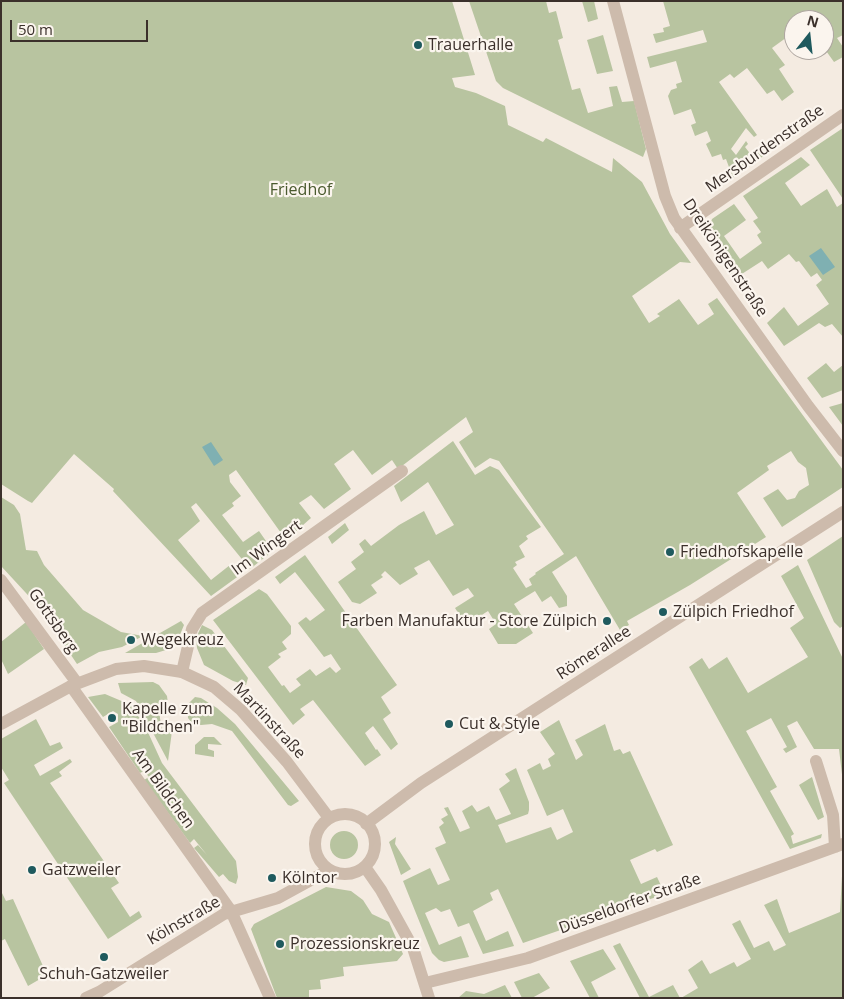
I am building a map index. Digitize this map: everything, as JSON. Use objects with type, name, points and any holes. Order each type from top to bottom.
[{"type":"street","name":"Dreikönigenstraße","points":[[613,1],[665,196],[680,228],[843,451]]},
{"type":"street","name":"Mersburdenstraße","points":[[680,228],[843,115]]},
{"type":"street","name":"Im Wingert","points":[[182,672],[192,629],[202,613],[250,581],[402,471]]},
{"type":"street","name":"Römerallee","points":[[366,824],[430,778],[843,512]]},
{"type":"street","name":"Gottsberg","points":[[1,580],[74,684]]},
{"type":"street","name":"Martinstraße","points":[[1,724],[74,684],[129,666],[162,668],[182,672],[214,687],[241,710],[287,762],[329,818]]},
{"type":"street","name":"Am Bildchen","points":[[74,684],[230,912],[270,998]]},
{"type":"street","points":[[816,761],[833,815],[839,845]]},
{"type":"street","points":[[336,815],[350,815],[366,824],[375,842],[371,858],[365,867],[344,874],[329,870],[320,860],[315,844],[318,831],[329,818],[336,815]]},
{"type":"street","name":"Düsseldorfer Straße","points":[[425,983],[528,958],[839,845]]},
{"type":"street","points":[[365,867],[406,935],[430,998]]},
{"type":"street","name":"Kölnstraße","points":[[86,998],[99,992],[217,917],[278,898],[329,870]]},
{"type":"green space","name":"Friedhof","points":[[1,1],[452,1],[475,75],[452,78],[455,87],[476,93],[505,106],[508,125],[543,142],[546,138],[612,172],[613,158],[642,182],[670,234],[691,263],[680,262],[632,296],[649,323],[660,316],[657,314],[679,299],[698,325],[714,314],[708,304],[717,298],[843,470],[843,487],[782,527],[763,498],[778,489],[787,500],[795,498],[799,491],[809,485],[806,468],[798,462],[791,451],[767,466],[769,470],[737,493],[766,537],[690,585],[627,621],[629,625],[620,630],[576,556],[552,572],[567,596],[567,606],[559,608],[551,596],[542,602],[535,591],[514,604],[533,633],[516,644],[498,644],[489,629],[496,624],[488,611],[466,625],[455,608],[474,596],[468,588],[453,596],[429,560],[414,568],[418,574],[400,585],[385,571],[381,575],[383,577],[371,585],[377,593],[360,604],[352,602],[338,582],[356,569],[351,562],[364,552],[359,544],[365,539],[371,546],[399,525],[424,511],[436,535],[454,525],[428,482],[401,502],[394,486],[453,441],[475,475],[490,466],[499,470],[541,527],[526,536],[528,539],[519,546],[525,557],[515,562],[517,565],[513,568],[526,588],[532,585],[529,579],[535,573],[564,554],[499,461],[490,458],[475,468],[459,442],[473,432],[466,417],[398,469],[392,460],[372,475],[353,450],[334,464],[351,489],[324,509],[311,495],[299,503],[311,518],[286,540],[236,470],[229,475],[230,482],[241,496],[232,503],[234,506],[222,515],[243,542],[259,531],[273,551],[250,569],[196,503],[191,507],[200,521],[178,540],[211,580],[230,565],[240,575],[211,596],[113,491],[114,489],[74,454],[32,503],[28,501],[1,484]]},
{"type":"green space","points":[[469,1],[546,1],[549,13],[556,11],[563,38],[558,40],[572,90],[580,88],[588,113],[613,106],[609,87],[617,86],[622,102],[634,101],[646,149],[643,157],[503,88],[496,81]]},
{"type":"green space","points":[[582,1],[594,1],[598,19],[588,22]]},
{"type":"green space","points":[[663,1],[843,1],[843,35],[837,38],[843,47],[843,57],[834,62],[833,60],[834,10],[784,10],[784,39],[772,48],[785,65],[779,69],[794,92],[782,101],[774,90],[767,94],[747,68],[734,78],[730,74],[719,82],[757,135],[754,137],[746,128],[731,149],[736,155],[746,141],[748,144],[745,147],[752,156],[762,149],[766,154],[733,178],[726,159],[723,160],[721,154],[712,157],[706,144],[711,141],[707,131],[695,136],[691,125],[696,123],[691,109],[674,115],[668,96],[671,90],[677,88],[676,84],[682,82],[676,61],[650,68],[647,57],[707,42],[703,30],[656,43],[653,34],[664,32],[663,28],[670,26]]},
{"type":"green space","points":[[603,35],[613,71],[597,74],[587,40]]},
{"type":"green space","points":[[843,128],[843,199],[810,150]]},
{"type":"green space","points":[[801,157],[810,165],[785,183],[801,206],[827,189],[837,207],[843,203],[843,337],[832,324],[825,327],[819,323],[784,346],[767,323],[784,307],[798,326],[829,304],[816,285],[822,280],[817,273],[811,277],[799,261],[796,262],[789,254],[768,269],[762,261],[734,279],[723,264],[709,231],[712,219],[734,204],[746,220],[724,236],[740,259],[762,243],[757,235],[761,232],[753,221],[758,218],[743,196]]},
{"type":"green space","points":[[826,363],[834,372],[843,365],[843,390],[822,398],[807,378]]},
{"type":"green space","points":[[843,403],[843,426],[829,407]]},
{"type":"green space","points":[[1,497],[14,505],[20,514],[26,550],[37,551],[44,565],[83,610],[121,632],[143,636],[122,647],[99,652],[77,664],[38,606],[1,566]]},
{"type":"green space","points":[[345,523],[349,530],[332,544],[328,537]]},
{"type":"green space","points":[[843,536],[843,626],[840,628],[834,622],[807,560]]},
{"type":"green space","points":[[305,555],[397,685],[381,697],[391,713],[383,719],[398,744],[391,750],[373,726],[365,733],[381,755],[365,766],[313,700],[300,709],[305,715],[293,725],[213,620],[259,589],[267,594],[291,626],[291,634],[282,642],[287,649],[278,654],[281,657],[268,667],[282,686],[284,685],[290,693],[301,685],[296,679],[310,669],[316,676],[330,667],[336,673],[341,669],[331,654],[324,657],[298,623],[306,617],[310,621],[325,610],[295,572],[280,584],[275,577]]},
{"type":"green space","points":[[798,565],[843,659],[843,783],[839,749],[814,749],[797,721],[787,726],[797,747],[786,753],[783,749],[787,747],[771,718],[746,731],[777,787],[770,791],[794,834],[791,836],[793,844],[822,834],[821,838],[790,849],[689,667],[702,658],[709,669],[727,657],[748,693],[808,657],[790,628],[804,618],[781,576]]},
{"type":"green space","points":[[181,621],[184,625],[179,637],[166,650],[156,653],[125,653]]},
{"type":"green space","points":[[26,622],[44,649],[8,674],[1,659],[1,642]]},
{"type":"green space","points":[[202,625],[212,630],[248,678],[246,685],[233,681],[204,665],[197,648],[196,638]]},
{"type":"green space","points":[[153,682],[159,685],[167,696],[168,704],[158,704],[162,732],[172,731],[168,761],[136,701],[121,693],[118,683]]},
{"type":"green space","points":[[105,694],[131,705],[146,728],[162,763],[236,861],[238,877],[236,884],[229,881],[223,874],[219,877],[194,848],[198,845],[207,855],[194,839],[190,843],[144,780],[149,777],[144,771],[140,773],[109,727],[118,722],[118,714],[113,711],[103,717],[88,697]]},
{"type":"green space","points":[[195,697],[201,698],[217,708],[235,724],[299,801],[291,806],[288,805],[232,731],[212,724],[201,725],[192,723],[188,718],[187,705]]},
{"type":"green space","points":[[36,719],[50,746],[60,742],[63,748],[34,765],[40,776],[70,759],[72,762],[59,772],[62,776],[50,783],[119,883],[111,888],[130,917],[139,911],[142,917],[108,939],[4,783],[9,780],[1,767],[1,739]]},
{"type":"green space","points":[[559,720],[576,760],[583,755],[575,740],[605,724],[614,751],[620,749],[623,754],[630,751],[673,845],[657,852],[655,849],[630,860],[641,884],[657,877],[665,894],[523,943],[498,889],[490,893],[493,900],[473,911],[486,941],[508,931],[514,946],[483,954],[469,923],[458,927],[450,909],[441,912],[436,908],[425,913],[439,945],[461,936],[469,957],[444,962],[439,960],[432,953],[403,881],[430,868],[438,885],[450,880],[435,848],[446,843],[439,827],[444,823],[441,819],[448,815],[444,808],[448,807],[460,832],[470,828],[462,811],[472,805],[477,812],[489,806],[496,820],[511,814],[499,789],[510,781],[505,774],[516,768],[529,802],[529,810],[528,814],[498,825],[506,843],[551,827],[557,840],[573,832],[563,809],[547,816],[527,770],[540,763],[543,770],[551,766],[548,759],[555,754],[540,732]]},
{"type":"green space","points":[[204,737],[214,737],[222,745],[208,744],[208,749],[214,751],[214,757],[195,754],[195,745]]},
{"type":"green space","points":[[812,777],[824,817],[818,820],[799,785]]},
{"type":"green space","points":[[344,831],[354,835],[358,845],[354,855],[344,859],[334,855],[330,845],[334,835]]},
{"type":"green space","points":[[396,837],[395,844],[411,869],[401,875],[389,842]]},
{"type":"green space","points":[[843,858],[843,998],[681,998],[698,988],[688,970],[702,960],[710,974],[734,962],[737,967],[751,959],[732,924],[740,920],[754,948],[769,941],[774,951],[786,945],[764,905],[777,899],[789,933],[840,912]]},
{"type":"green space","points":[[326,887],[351,891],[363,900],[372,914],[389,922],[403,954],[397,961],[343,967],[344,976],[320,980],[321,989],[309,990],[309,998],[277,998],[251,929],[254,924]]},
{"type":"green space","points":[[1,891],[6,901],[13,899],[47,975],[28,986],[5,939],[1,941]]},
{"type":"green space","points":[[620,943],[649,997],[673,985],[680,998],[640,998],[613,946]]},
{"type":"green space","points":[[603,949],[616,969],[591,982],[599,998],[590,998],[570,961]]},
{"type":"green space","points":[[539,973],[550,988],[532,998],[522,998],[514,982]]},
{"type":"green space","points":[[505,985],[512,998],[458,998],[466,991],[484,994]]},
{"type":"water","points":[[821,248],[835,267],[823,275],[809,256]]},
{"type":"water","points":[[211,442],[223,460],[214,466],[202,447]]},
{"type":"place","name":"Trauerhalle","points":[[418,45]]},
{"type":"place","name":"Friedhofskapelle","points":[[670,552]]},
{"type":"place","name":"Zülpich Friedhof","points":[[663,612]]},
{"type":"place","name":"Farben Manufaktur - Store Zülpich","points":[[607,621]]},
{"type":"place","name":"Wegekreuz","points":[[131,640]]},
{"type":"place","name":"Kapelle zum \"Bildchen\"","points":[[112,718]]},
{"type":"place","name":"Cut & Style","points":[[449,724]]},
{"type":"place","name":"Gatzweiler","points":[[32,870]]},
{"type":"place","name":"Kölntor","points":[[272,878]]},
{"type":"place","name":"Prozessionskreuz","points":[[280,944]]},
{"type":"place","name":"Schuh-Gatzweiler","points":[[104,957]]}]
